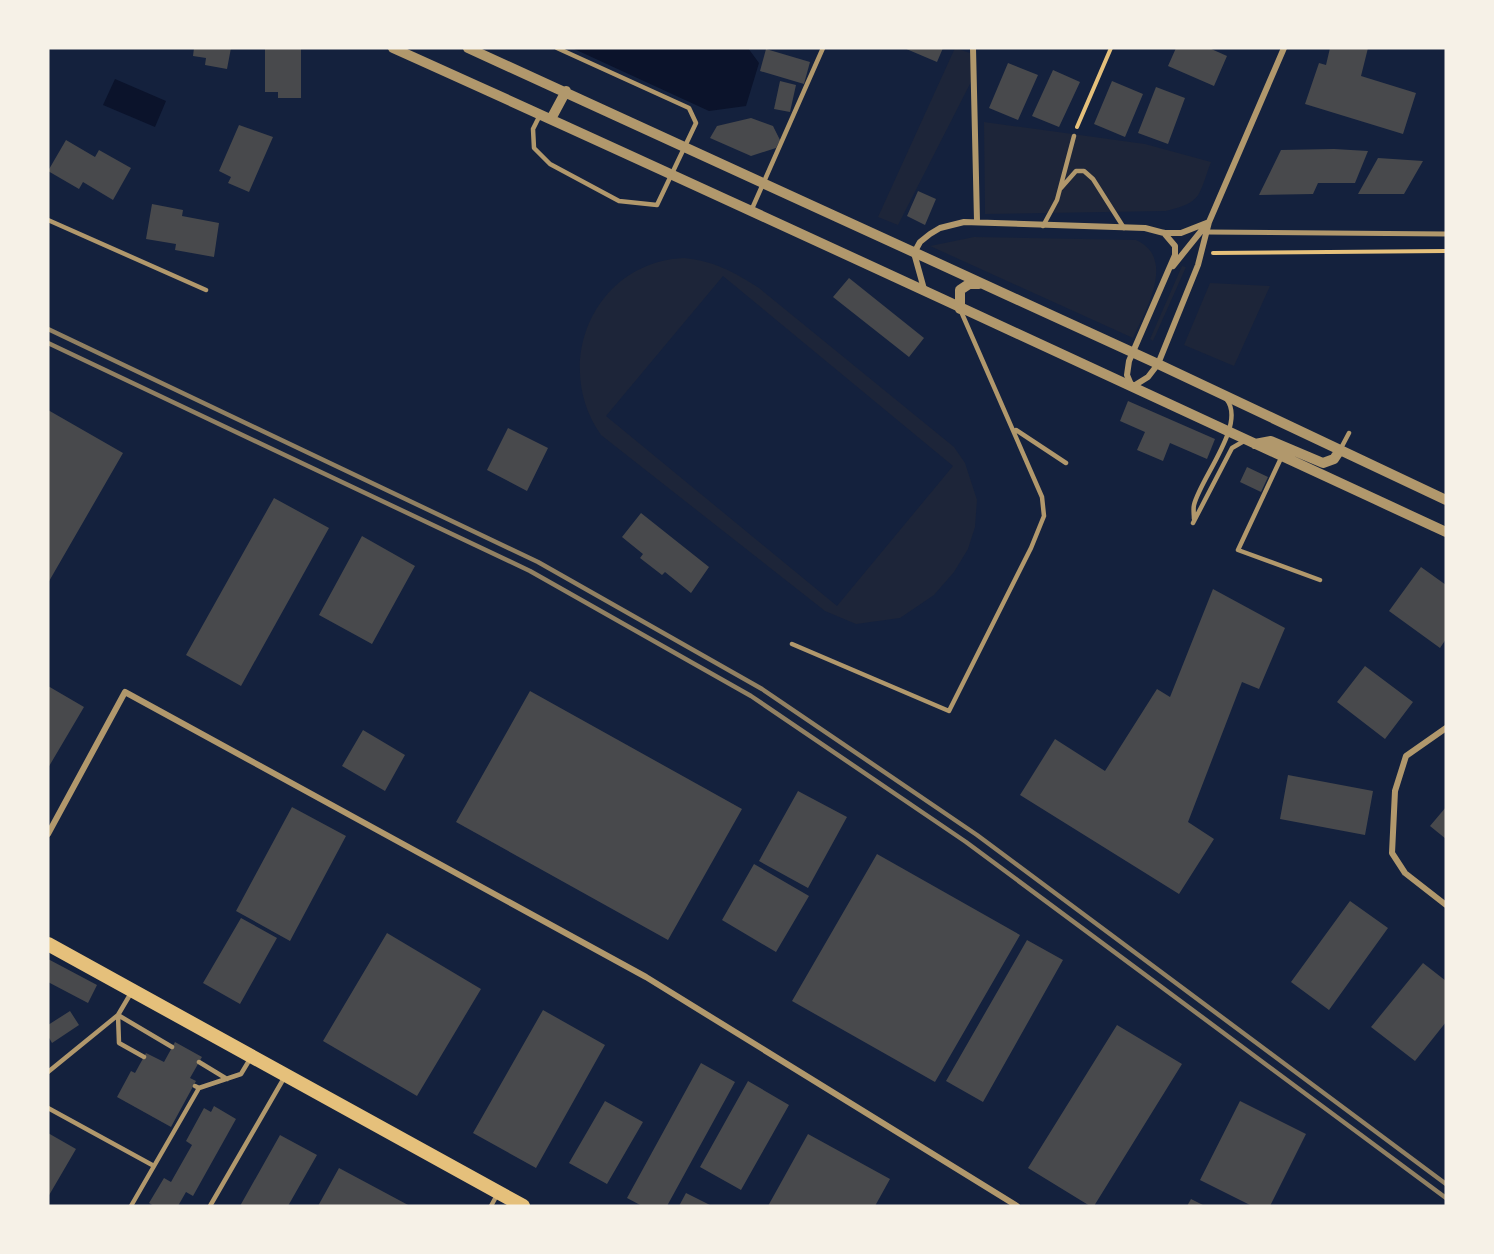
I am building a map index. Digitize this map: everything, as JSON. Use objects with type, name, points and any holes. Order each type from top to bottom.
[{"type":"main road","points":[[48,944],[523,1206]]},
{"type":"street","points":[[393,48],[673,174],[925,293],[1446,532]]},
{"type":"street","points":[[468,48],[1158,364],[1446,500]]},
{"type":"street","points":[[973,48],[976,221]]},
{"type":"street","points":[[1132,387],[1148,377],[1158,364],[1198,266],[1209,222],[1284,48]]},
{"type":"street","points":[[551,119],[566,91]]},
{"type":"street","points":[[925,293],[914,253],[920,242],[940,228],[976,221],[1043,226],[1145,228],[1164,233],[1181,233],[1209,222]]},
{"type":"street","points":[[1132,387],[1127,370],[1132,352],[1173,266],[1209,222]]},
{"type":"street","points":[[1206,232],[1446,234]]},
{"type":"street","points":[[1164,233],[1175,246],[1173,266]]},
{"type":"street","points":[[960,309],[958,297],[963,287],[969,284],[982,285]]},
{"type":"street","points":[[1252,442],[1271,441],[1323,463],[1334,459],[1340,450]]},
{"type":"street","points":[[48,834],[125,692],[646,977],[1017,1206]]},
{"type":"street","points":[[1446,728],[1406,756],[1395,791],[1392,853],[1405,873],[1446,905]]},
{"type":"lane","points":[[540,114],[533,129],[534,148],[550,164],[619,201],[657,205],[696,123],[689,108],[557,48]]},
{"type":"lane","points":[[751,211],[823,48]]},
{"type":"lane","points":[[1043,226],[1061,188],[1074,136]]},
{"type":"lane","points":[[1061,188],[1076,171],[1084,171],[1093,178],[1124,228]]},
{"type":"lane","points":[[48,220],[206,290]]},
{"type":"lane","points":[[792,644],[949,711],[993,625],[1044,516],[1042,497],[1014,428],[960,309]]},
{"type":"lane","points":[[1223,395],[1232,408],[1228,431],[1194,505],[1193,521],[1232,448],[1252,442]]},
{"type":"lane","points":[[1014,428],[1066,463]]},
{"type":"lane","points":[[1340,450],[1349,433]]},
{"type":"lane","points":[[1282,456],[1238,550],[1320,580]]},
{"type":"lane","points":[[48,1072],[118,1015],[132,991]]},
{"type":"lane","points":[[118,1015],[172,1047]]},
{"type":"lane","points":[[118,1015],[119,1043],[144,1057]]},
{"type":"lane","points":[[130,1206],[197,1087],[241,1074],[251,1057]]},
{"type":"lane","points":[[199,1062],[227,1079]]},
{"type":"lane","points":[[210,1206],[286,1076]]},
{"type":"lane","points":[[48,1108],[154,1166]]},
{"type":"lane","points":[[491,1206],[499,1192]]},
{"type":"path","points":[[1074,136],[1111,48]]},
{"type":"path","points":[[1209,253],[1446,250]]},
{"type":"shaded area","points":[[572,48],[748,48],[759,63],[746,106],[709,111]]},
{"type":"shaded area","points":[[955,48],[970,53],[972,80],[898,225],[878,217]]},
{"type":"shaded area","points":[[115,79],[166,101],[155,127],[103,105]]},
{"type":"shaded area","points":[[984,122],[1145,144],[1211,162],[1198,196],[1187,204],[1166,211],[985,214]]},
{"type":"shaded area","points":[[974,237],[1136,240],[1148,248],[1155,259],[1156,272],[1150,300],[1133,338],[930,246]]},
{"type":"shaded area","points":[[684,258],[695,259],[723,268],[750,282],[954,447],[965,463],[977,500],[975,527],[968,549],[954,572],[934,595],[900,618],[856,624],[825,611],[601,435],[587,407],[580,378],[582,349],[590,321],[605,297],[626,277],[653,264]],"holes":[[[723,276],[953,466],[837,606],[606,416]]]},
{"type":"shaded area","points":[[1182,266],[1186,267],[1153,341],[1150,339]]},
{"type":"shaded area","points":[[1210,283],[1270,286],[1234,366],[1184,345]]},
{"type":"building","points":[[194,48],[231,48],[227,69],[205,65],[206,58],[193,56]]},
{"type":"building","points":[[265,48],[301,48],[301,98],[278,98],[278,92],[265,92]]},
{"type":"building","points":[[904,48],[943,48],[937,62]]},
{"type":"building","points":[[1176,48],[1209,48],[1227,56],[1214,86],[1168,66]]},
{"type":"building","points":[[1330,48],[1368,48],[1361,76],[1416,93],[1403,134],[1305,104],[1319,63],[1326,65]]},
{"type":"building","points":[[766,49],[810,62],[804,84],[760,71]]},
{"type":"building","points":[[1008,63],[1038,75],[1018,120],[989,108]]},
{"type":"building","points":[[1053,70],[1080,82],[1059,127],[1032,116]]},
{"type":"building","points":[[780,81],[796,85],[790,112],[774,109]]},
{"type":"building","points":[[1112,81],[1143,94],[1125,137],[1094,124]]},
{"type":"building","points":[[1156,87],[1185,98],[1168,144],[1138,133]]},
{"type":"building","points":[[751,118],[773,126],[780,140],[776,148],[751,156],[710,138],[717,126]]},
{"type":"building","points":[[239,125],[273,137],[249,192],[228,183],[231,177],[219,171]]},
{"type":"building","points":[[66,140],[95,157],[99,150],[131,168],[113,200],[83,182],[79,189],[48,171]]},
{"type":"building","points":[[1281,150],[1368,151],[1355,183],[1318,183],[1313,194],[1259,195]]},
{"type":"building","points":[[1378,158],[1423,161],[1404,194],[1358,194]]},
{"type":"building","points":[[918,191],[936,199],[925,225],[907,216]]},
{"type":"building","points":[[152,204],[183,210],[182,216],[219,223],[214,257],[175,250],[176,244],[146,239]]},
{"type":"building","points":[[849,278],[924,338],[909,357],[833,297]]},
{"type":"building","points":[[1128,401],[1215,439],[1207,459],[1170,443],[1163,461],[1137,450],[1145,432],[1120,421]]},
{"type":"building","points":[[48,410],[123,453],[48,583]]},
{"type":"building","points":[[508,428],[548,448],[527,491],[487,470]]},
{"type":"building","points":[[1247,467],[1268,477],[1261,492],[1240,482]]},
{"type":"building","points":[[274,498],[329,528],[241,686],[186,655]]},
{"type":"building","points":[[641,513],[709,567],[691,593],[665,572],[662,575],[640,558],[643,554],[622,537]]},
{"type":"building","points":[[362,536],[415,566],[372,644],[319,615]]},
{"type":"building","points":[[1421,567],[1446,585],[1446,639],[1440,648],[1389,611]]},
{"type":"building","points":[[1213,589],[1285,628],[1259,689],[1242,682],[1188,822],[1214,839],[1179,894],[1020,795],[1055,739],[1105,771],[1157,689],[1170,697]]},
{"type":"building","points":[[1365,666],[1413,702],[1385,739],[1337,702]]},
{"type":"building","points":[[48,686],[84,707],[48,768]]},
{"type":"building","points":[[530,691],[742,809],[668,940],[456,822]]},
{"type":"building","points":[[363,730],[405,755],[385,791],[342,766]]},
{"type":"building","points":[[1288,775],[1373,791],[1365,835],[1280,819]]},
{"type":"building","points":[[798,791],[847,817],[808,888],[759,861]]},
{"type":"building","points":[[292,807],[346,836],[290,941],[236,911]]},
{"type":"building","points":[[1446,807],[1446,839],[1430,826]]},
{"type":"building","points":[[877,854],[1020,935],[935,1082],[792,1001]]},
{"type":"building","points":[[754,864],[809,896],[776,952],[722,920]]},
{"type":"building","points":[[1350,901],[1388,928],[1329,1010],[1291,982]]},
{"type":"building","points":[[241,918],[277,938],[240,1004],[203,983]]},
{"type":"building","points":[[387,933],[481,989],[417,1096],[323,1041]]},
{"type":"building","points":[[1027,940],[1063,960],[983,1102],[946,1081]]},
{"type":"building","points":[[48,959],[97,985],[88,1003],[48,982]]},
{"type":"building","points":[[1423,963],[1446,981],[1446,1022],[1415,1061],[1371,1027]]},
{"type":"building","points":[[543,1010],[605,1045],[536,1168],[473,1133]]},
{"type":"building","points":[[70,1011],[79,1025],[52,1043],[48,1036],[48,1025]]},
{"type":"building","points":[[1117,1025],[1182,1064],[1094,1206],[1090,1206],[1028,1168]]},
{"type":"building","points":[[175,1042],[202,1057],[190,1078],[196,1081],[171,1127],[117,1097],[131,1071],[135,1073],[146,1053],[164,1062]]},
{"type":"building","points":[[701,1063],[735,1082],[667,1206],[642,1206],[627,1198]]},
{"type":"building","points":[[748,1081],[789,1105],[741,1190],[700,1167]]},
{"type":"building","points":[[605,1101],[643,1122],[607,1184],[569,1163]]},
{"type":"building","points":[[1240,1101],[1306,1134],[1270,1206],[1252,1206],[1200,1180]]},
{"type":"building","points":[[214,1106],[236,1119],[193,1196],[186,1192],[178,1206],[154,1206],[149,1203],[164,1178],[171,1182],[192,1145],[186,1141],[204,1108],[211,1112]]},
{"type":"building","points":[[48,1133],[76,1149],[48,1197]]},
{"type":"building","points":[[808,1134],[890,1179],[875,1206],[768,1206]]},
{"type":"building","points":[[280,1135],[317,1155],[288,1206],[240,1206]]},
{"type":"building","points":[[339,1168],[410,1206],[318,1206]]},
{"type":"building","points":[[686,1193],[712,1206],[679,1206]]},
{"type":"building","points":[[1191,1199],[1205,1206],[1187,1206]]},
{"type":"railway","points":[[48,329],[538,562],[762,689],[977,835],[1446,1184]]},
{"type":"railway","points":[[48,343],[530,571],[751,696],[966,842],[1446,1198]]}]
